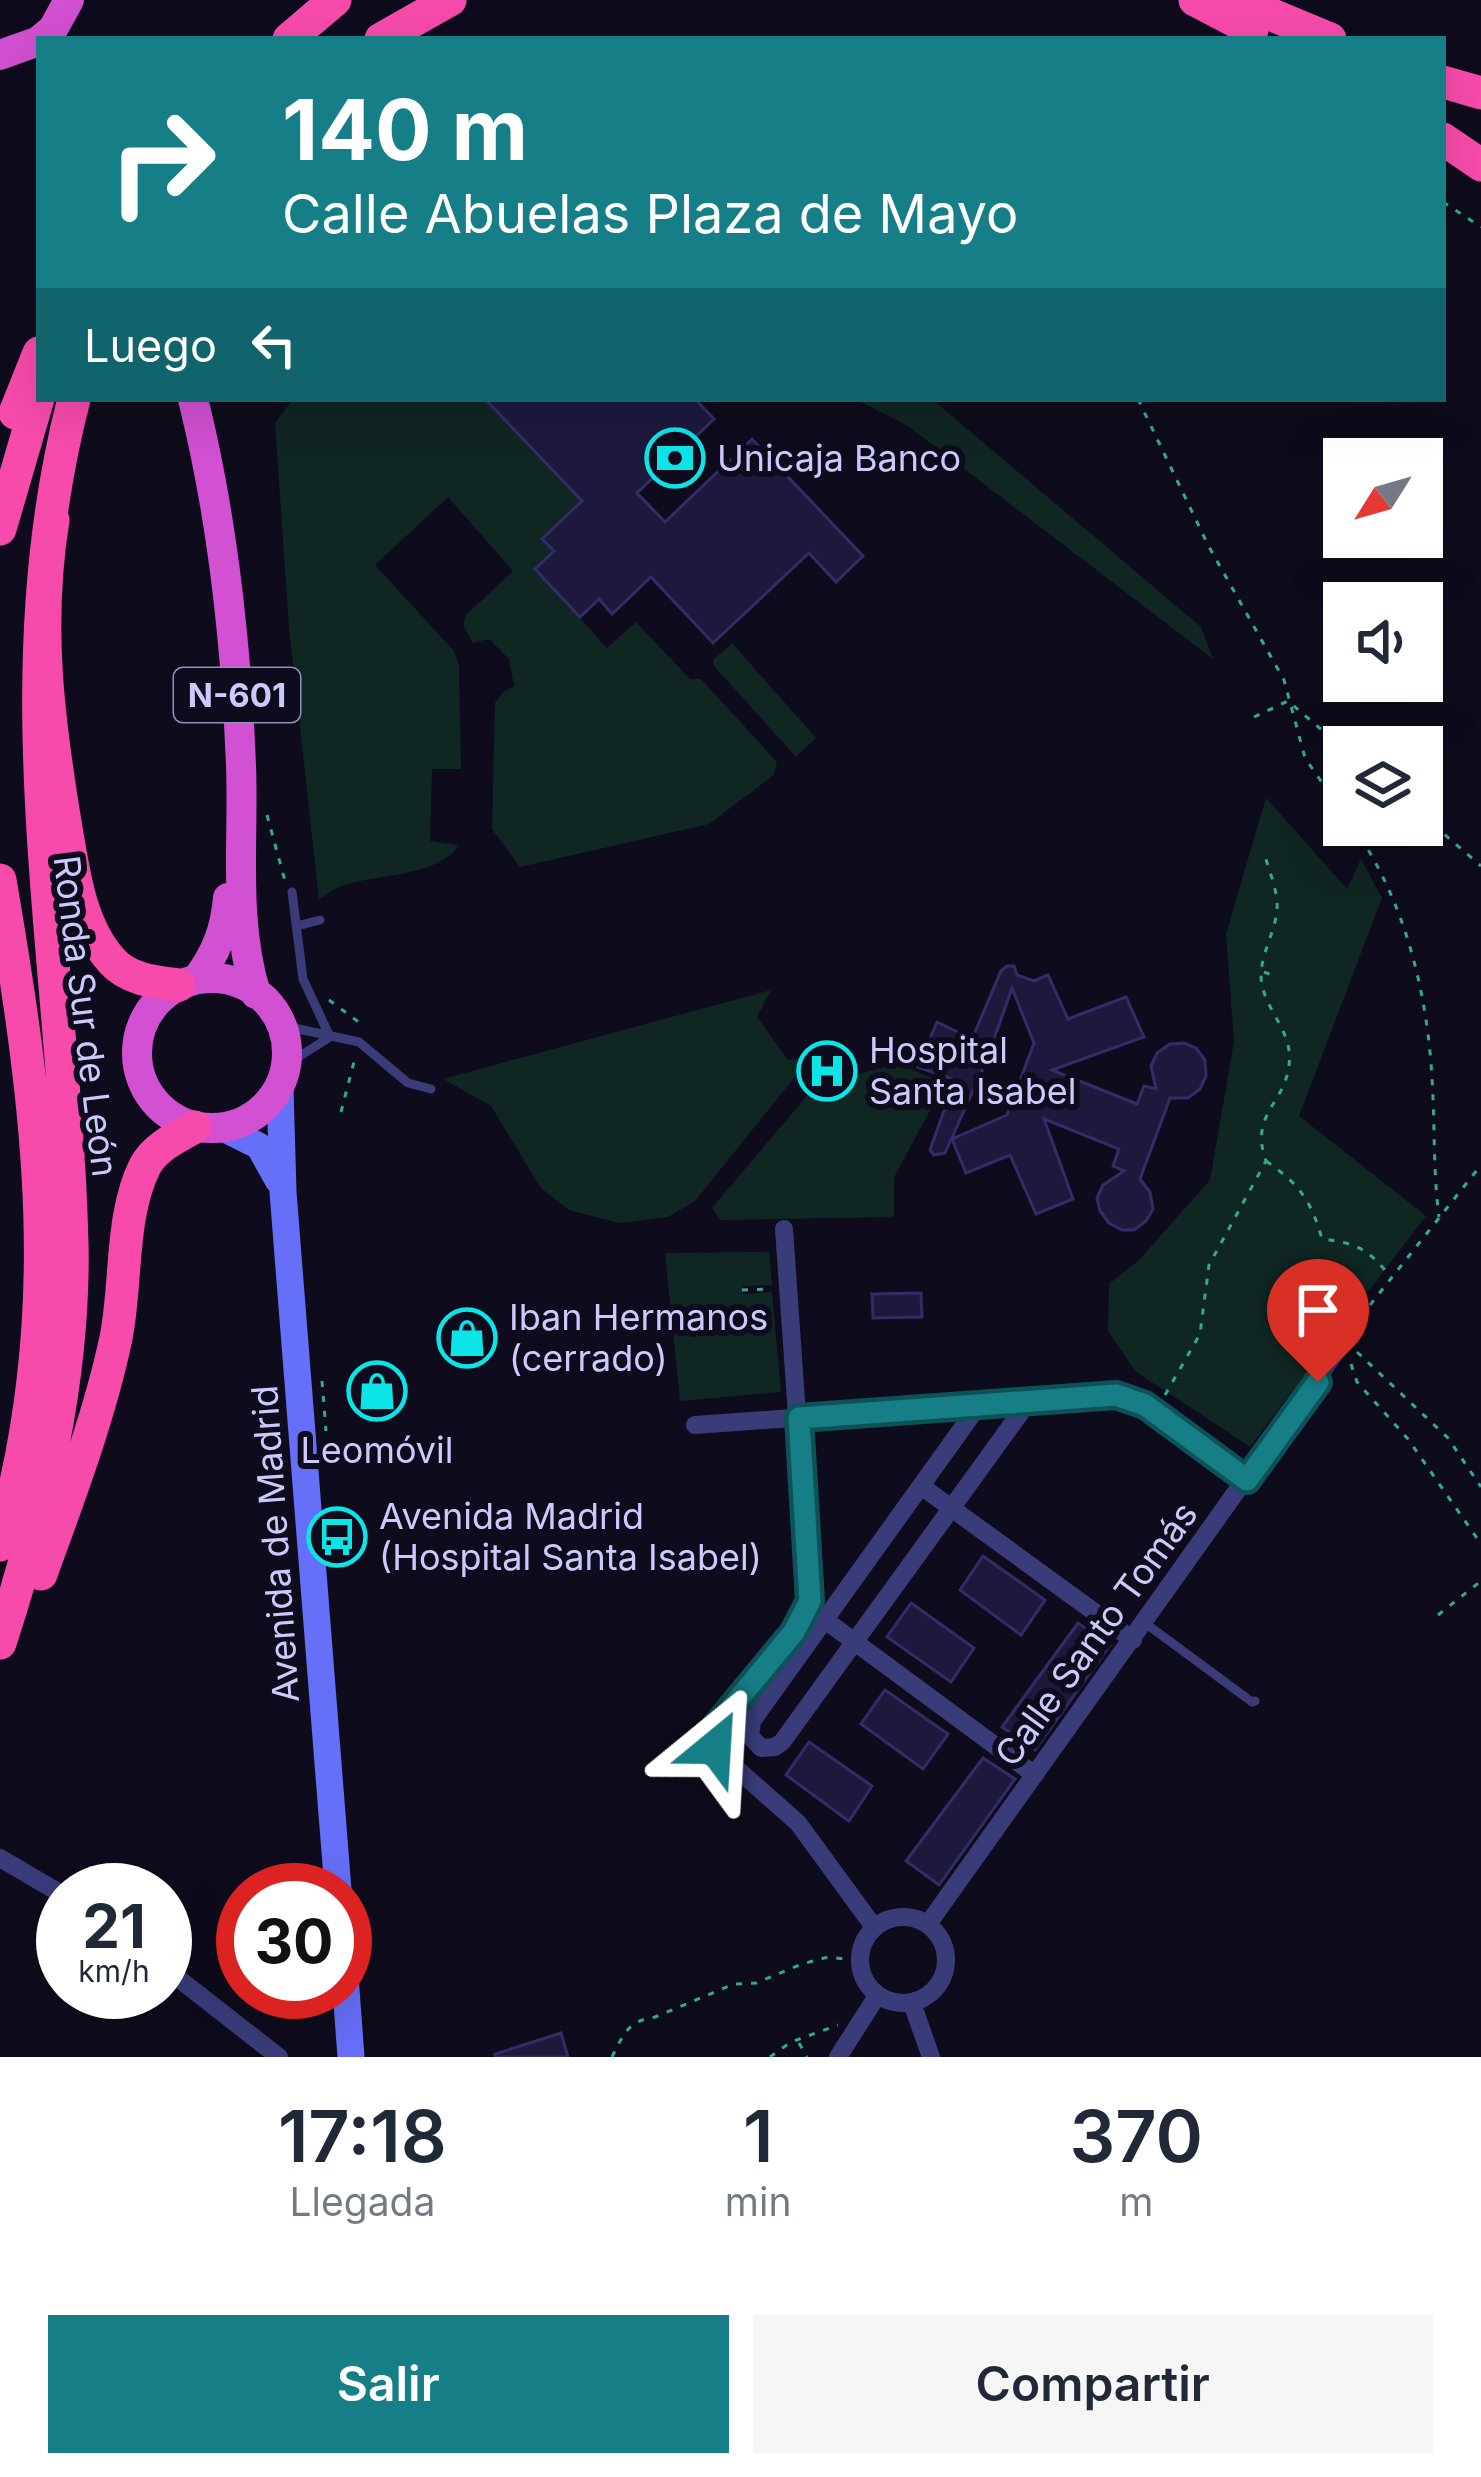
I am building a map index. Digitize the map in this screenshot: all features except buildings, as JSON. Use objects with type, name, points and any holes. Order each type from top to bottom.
[{"type":"highway","points":[[293,36],[335,0]]},
{"type":"highway","points":[[386,36],[450,0]]},
{"type":"highway","points":[[1195,0],[1264,36]]},
{"type":"highway","points":[[1236,0],[1323,36]]},
{"type":"highway","points":[[68,3],[68,36]]},
{"type":"highway","points":[[45,36],[68,3]]},
{"type":"highway","points":[[3,55],[36,42]]},
{"type":"highway","points":[[3,55],[36,66]]},
{"type":"highway","points":[[1446,83],[1481,92]]},
{"type":"highway","points":[[1446,141],[1481,165]]},
{"type":"highway","points":[[0,448],[36,360]]},
{"type":"highway","points":[[0,529],[37,402]]},
{"type":"highway","name":"Ronda Sur de León","points":[[0,1642],[26,1560],[68,1351],[72,1246],[66,1137],[25,840],[14,735],[13,666],[34,515],[73,402]]},
{"type":"highway","points":[[87,402],[52,524],[43,619],[48,723],[73,868],[96,940],[129,975],[188,982],[218,978],[256,994]]},
{"type":"highway","name":"N-601","points":[[177,402],[191,449],[209,549],[231,869],[226,925],[214,955],[145,1015],[136,1060],[142,1083],[155,1103],[173,1118],[209,1127]]},
{"type":"highway","name":"N-601","points":[[194,402],[212,474],[234,634],[244,838],[240,914],[244,955],[256,994],[280,1024]]},
{"type":"highway","name":"Ronda Sur de León","points":[[0,880],[30,1054],[43,1245],[39,1339],[0,1545]]},
{"type":"highway","points":[[0,977],[18,1077],[38,1147]]},
{"type":"highway","points":[[0,1670],[45,1562],[97,1409],[115,1341],[141,1177],[148,1161],[166,1143],[209,1127],[246,1121],[266,1107],[283,1079],[288,1054],[280,1024]]},
{"type":"main road","name":"Avenida de Madrid","points":[[283,1079],[284,1192],[336,1863]]},
{"type":"main road","name":"Avenida de Madrid","points":[[209,1127],[260,1146],[284,1192]]},
{"type":"main road","points":[[348,2019],[351,2057]]},
{"type":"street","points":[[784,1229],[810,1601],[794,1632],[712,1736],[722,1756],[790,1812],[874,1927]]},
{"type":"street","name":"Calle Santo Tomás","points":[[928,1924],[1358,1321]]},
{"type":"street","points":[[695,1425],[1116,1395],[1155,1412],[1247,1480]]},
{"type":"street","points":[[980,1405],[752,1721],[754,1743],[768,1750],[782,1742],[1029,1401]]},
{"type":"street","points":[[921,1486],[1139,1631]]},
{"type":"street","points":[[825,1620],[1035,1775]]},
{"type":"street","points":[[0,1858],[36,1879]]},
{"type":"street","points":[[901,1917],[928,1924],[946,1952],[939,1985],[928,1997],[912,2003],[877,1996],[859,1961],[874,1927],[901,1917]]},
{"type":"street","points":[[192,1990],[279,2057]]},
{"type":"street","points":[[838,2057],[877,1996]]},
{"type":"street","points":[[912,2003],[931,2057]]},
{"type":"lane","points":[[292,892],[303,979],[330,1037]]},
{"type":"lane","points":[[297,926],[320,920]]},
{"type":"lane","points":[[280,1024],[359,1042],[408,1083],[431,1089]]},
{"type":"lane","points":[[283,1079],[300,1056],[330,1037]]},
{"type":"lane","points":[[1139,1631],[1256,1701]]},
{"type":"path","points":[[1446,204],[1481,227]]},
{"type":"path","points":[[1139,402],[1208,545],[1283,680],[1305,758],[1323,784]]},
{"type":"path","points":[[1253,717],[1288,701]]},
{"type":"path","points":[[1288,701],[1323,731]]},
{"type":"path","points":[[1443,833],[1481,866]]},
{"type":"path","points":[[1364,846],[1411,943],[1432,1077],[1439,1217]]},
{"type":"path","points":[[1265,856],[1278,904],[1262,971],[1265,994],[1288,1036],[1290,1068],[1261,1125],[1260,1145],[1266,1161],[1297,1183],[1322,1239],[1352,1242],[1376,1258],[1391,1278]]},
{"type":"path","points":[[1262,971],[1277,976]]},
{"type":"path","points":[[320,990],[364,1026]]},
{"type":"path","points":[[340,1112],[357,1051]]},
{"type":"path","points":[[1155,1412],[1200,1334],[1210,1264],[1266,1161]]},
{"type":"path","points":[[1358,1321],[1481,1165]]},
{"type":"path","points":[[742,1290],[789,1288]]},
{"type":"path","points":[[1343,1346],[1354,1349],[1421,1410],[1448,1438],[1481,1487]]},
{"type":"path","points":[[1343,1346],[1357,1382],[1408,1439],[1481,1544]]},
{"type":"path","points":[[1438,1615],[1481,1581]]},
{"type":"path","points":[[612,2057],[628,2026],[641,2019],[656,2018],[734,1984],[756,1983],[815,1961],[859,1961]]},
{"type":"path","points":[[770,2057],[798,2040],[841,2024],[856,2026]]},
{"type":"path","points":[[798,2040],[807,2057]]},
{"type":"green space","points":[[291,402],[494,402],[491,406],[582,501],[542,538],[554,551],[536,570],[607,648],[636,622],[690,679],[701,679],[777,762],[774,775],[709,824],[520,867],[492,829],[495,703],[514,686],[509,659],[489,639],[473,643],[463,624],[466,615],[513,571],[448,497],[375,565],[454,651],[459,665],[461,769],[432,769],[430,841],[458,845],[450,855],[424,868],[344,885],[319,899],[289,627],[275,423]]},
{"type":"green space","points":[[861,402],[936,402],[1201,627],[1213,659],[908,426]]},
{"type":"green space","points":[[732,643],[816,738],[796,757],[714,666],[713,660]]},
{"type":"green space","points":[[1266,798],[1347,889],[1361,859],[1382,898],[1299,1116],[1426,1216],[1250,1447],[1135,1371],[1108,1331],[1109,1284],[1139,1260],[1210,1180],[1234,1042],[1226,934]]},
{"type":"green space","points":[[771,990],[757,1017],[788,1060],[811,1057],[695,1201],[668,1217],[619,1223],[569,1210],[541,1188],[491,1106],[443,1079]]},
{"type":"green space","points":[[897,1064],[945,1083],[894,1177],[894,1217],[720,1220],[712,1208],[816,1085]]},
{"type":"green space","points":[[769,1252],[772,1285],[743,1286],[743,1294],[772,1292],[781,1392],[680,1401],[665,1253]]},
{"type":"place","name":"Unicaja Banco","points":[[675,458]]},
{"type":"place","name":"Hospital Santa Isabel","points":[[827,1071]]},
{"type":"place","name":"Iban Hermanos (cerrado)","points":[[467,1338]]},
{"type":"place","name":"Leomóvil","points":[[377,1391]]},
{"type":"place","name":"Avenida Madrid (Hospital Santa Isabel)","points":[[337,1537]]},
{"type":"route","points":[[715,1747],[716,1726],[794,1632],[810,1601],[799,1418],[1116,1395],[1145,1405],[1247,1480],[1318,1382]]}]
